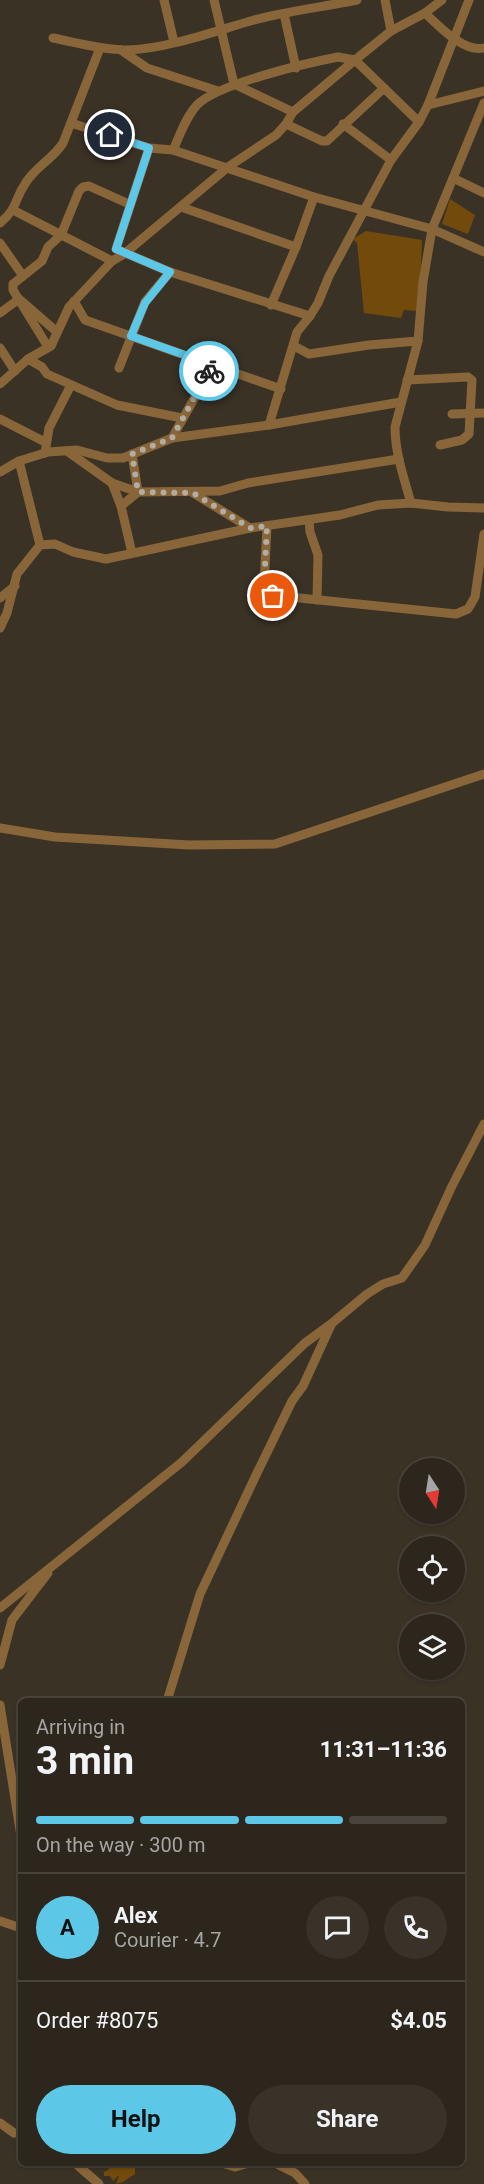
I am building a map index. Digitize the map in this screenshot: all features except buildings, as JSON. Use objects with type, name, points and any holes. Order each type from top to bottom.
[{"type":"street","points":[[164,0],[174,42]]},
{"type":"street","points":[[214,0],[234,84]]},
{"type":"street","points":[[53,38],[100,48],[121,50],[142,48],[174,42],[256,20],[357,0]]},
{"type":"street","points":[[385,0],[392,31]]},
{"type":"street","points":[[0,384],[28,359],[51,346],[69,307],[112,261],[124,254],[228,167],[276,135],[293,112],[355,60],[392,31],[425,14],[442,0]]},
{"type":"street","points":[[269,425],[297,332],[310,316],[391,159],[419,122],[428,105],[469,0]]},
{"type":"street","points":[[284,14],[296,68]]},
{"type":"street","points":[[425,14],[454,40],[478,50],[484,48]]},
{"type":"street","points":[[0,223],[13,210],[24,184],[60,148],[100,48]]},
{"type":"street","points":[[121,50],[147,68],[218,91]]},
{"type":"street","points":[[173,150],[192,111],[203,99],[234,84],[338,57],[355,60],[419,122]]},
{"type":"street","points":[[234,84],[293,112]]},
{"type":"street","points":[[286,124],[322,141],[327,141],[384,88]]},
{"type":"street","points":[[428,105],[484,91]]},
{"type":"street","points":[[411,503],[399,459],[395,427],[418,341],[423,282],[432,229],[484,103]]},
{"type":"street","points":[[71,123],[149,148],[173,150],[314,197],[432,229],[484,252]]},
{"type":"street","points":[[344,124],[391,159]]},
{"type":"street","points":[[149,148],[116,249],[170,272],[310,316]]},
{"type":"street","points":[[453,178],[484,193]]},
{"type":"street","points":[[48,347],[13,290],[13,284],[42,261],[48,247],[61,235],[79,191],[83,187],[89,186],[129,204]]},
{"type":"street","points":[[271,305],[314,197]]},
{"type":"street","points":[[181,207],[296,247]]},
{"type":"street","points":[[13,210],[112,261]]},
{"type":"street","points":[[0,243],[23,276]]},
{"type":"street","points":[[119,368],[145,303],[170,272]]},
{"type":"street","points":[[0,313],[19,299]]},
{"type":"street","points":[[19,299],[57,332]]},
{"type":"street","points":[[74,301],[84,320],[281,389]]},
{"type":"street","points":[[294,346],[309,354],[369,345],[418,341]]},
{"type":"street","points":[[0,348],[15,371]]},
{"type":"street","points":[[28,359],[42,367],[46,374],[117,405],[182,418]]},
{"type":"street","points":[[172,438],[213,365]]},
{"type":"street","points":[[406,380],[470,377],[472,382],[471,412],[468,436],[462,440],[440,445]]},
{"type":"street","points":[[45,453],[49,428],[71,385]]},
{"type":"street","points":[[0,472],[19,461],[45,453],[77,450],[106,458],[123,458],[172,438],[269,425],[401,402]]},
{"type":"street","points":[[453,414],[484,412]]},
{"type":"street","points":[[0,419],[45,442]]},
{"type":"street","points":[[67,451],[112,483],[138,492],[220,491],[248,483],[399,459]]},
{"type":"street","points":[[132,454],[138,492]]},
{"type":"street","points":[[19,461],[40,545]]},
{"type":"street","points":[[112,483],[121,506],[132,553]]},
{"type":"street","points":[[121,506],[138,492]]},
{"type":"street","points":[[193,493],[250,528]]},
{"type":"street","points":[[0,628],[17,574],[40,545],[55,544],[73,552],[106,559],[250,528],[340,515],[378,505],[411,503],[484,508]]},
{"type":"street","points":[[309,520],[310,532],[318,555],[317,600]]},
{"type":"street","points":[[267,526],[266,592],[270,595],[450,614],[463,612],[472,604],[475,597],[484,534]]},
{"type":"street","points":[[0,598],[15,585]]},
{"type":"street","points":[[0,828],[55,837],[177,845],[275,844],[484,774]]},
{"type":"street","points":[[0,1608],[182,1462],[305,1343],[367,1294],[383,1284],[402,1278],[425,1245],[484,1124]]},
{"type":"street","points":[[168,1698],[200,1594],[292,1401],[303,1386],[331,1324]]},
{"type":"street","points":[[0,1665],[12,1620],[57,1561]]},
{"type":"street","points":[[0,1705],[18,1817]]},
{"type":"street","points":[[0,1921],[18,1927]]},
{"type":"street","points":[[0,2123],[14,2133],[18,2133]]},
{"type":"street","points":[[78,2166],[99,2184]]},
{"type":"street","points":[[281,2166],[295,2173],[305,2184]]},
{"type":"shaded area","points":[[450,199],[475,215],[468,234],[442,224]]},
{"type":"shaded area","points":[[366,231],[422,240],[419,311],[404,310],[401,318],[364,313],[357,243],[353,239]]},
{"type":"shaded area","points":[[111,2166],[135,2166],[135,2174],[116,2184],[119,2175],[113,2181],[110,2176],[104,2176],[104,2172]]},
{"type":"way so far","points":[[209,371],[172,438],[132,454],[138,492],[193,493],[250,528],[267,526],[264,586],[266,592],[273,596]]},
{"type":"route","points":[[110,135],[149,148],[116,249],[170,272],[145,303],[131,336],[213,365],[209,371]]}]
